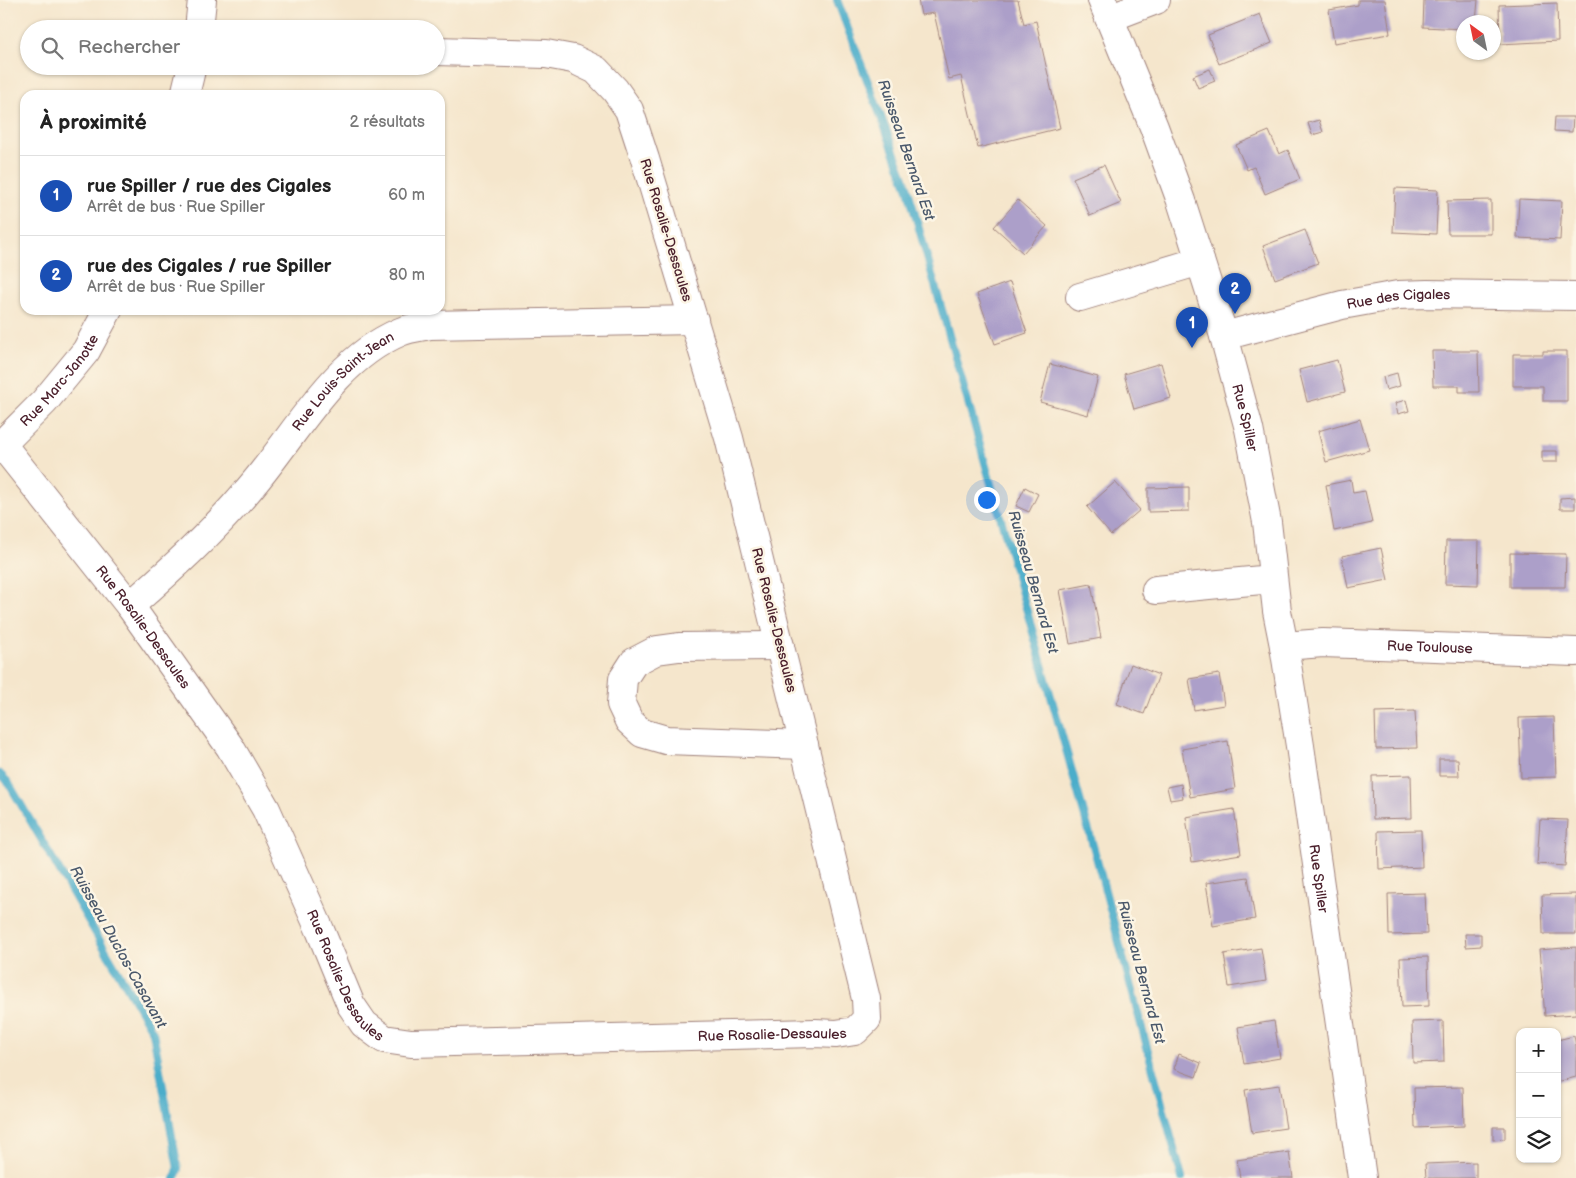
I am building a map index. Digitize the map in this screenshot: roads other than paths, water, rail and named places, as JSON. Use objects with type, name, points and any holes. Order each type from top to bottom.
[{"type":"street","points":[[200,20],[202,0]]},
{"type":"street","points":[[1106,9],[1156,0]]},
{"type":"street","name":"Rue Spiller","points":[[1106,9],[1154,127],[1181,201],[1224,336],[1249,429],[1267,522],[1272,579],[1331,952],[1362,1178]]},
{"type":"street","name":"Rue Rosalie-Dessaules","points":[[1,443],[130,606],[230,747],[266,809],[351,1005],[364,1024],[384,1039],[411,1043],[836,1034],[855,1031],[867,1019],[866,999],[729,438],[629,110],[615,90],[596,70],[573,59],[546,54],[445,51]]},
{"type":"street","points":[[186,90],[190,75]]},
{"type":"street","points":[[1080,297],[1200,261]]},
{"type":"street","name":"Rue des Cigales","points":[[1224,336],[1342,305],[1398,295],[1576,296]]},
{"type":"street","name":"Rue Marc-Janotte","points":[[1,443],[44,402],[86,351],[105,315]]},
{"type":"street","name":"Rue Louis-Saint-Jean","points":[[130,606],[195,548],[250,489],[306,416],[350,366],[372,348],[402,331],[430,324],[694,320]]},
{"type":"street","points":[[1156,590],[1272,579]]},
{"type":"street","name":"Rue Toulouse","points":[[1284,646],[1323,643],[1576,652]]},
{"type":"street","points":[[780,646],[679,647],[656,650],[634,662],[623,679],[621,704],[629,721],[642,733],[666,740],[804,745]]},
{"type":"waterway","name":"Ruisseau Bernard Est","points":[[837,0],[907,186],[1094,849],[1182,1178]]},
{"type":"waterway","name":"Ruisseau Duclos-Casavant","points":[[0,774],[8,782],[153,1032],[178,1169],[175,1178]]},
{"type":"place","name":"rue des Cigales / rue Spiller","points":[[1235,314]]},
{"type":"place","name":"rue Spiller / rue des Cigales","points":[[1192,348]]}]
